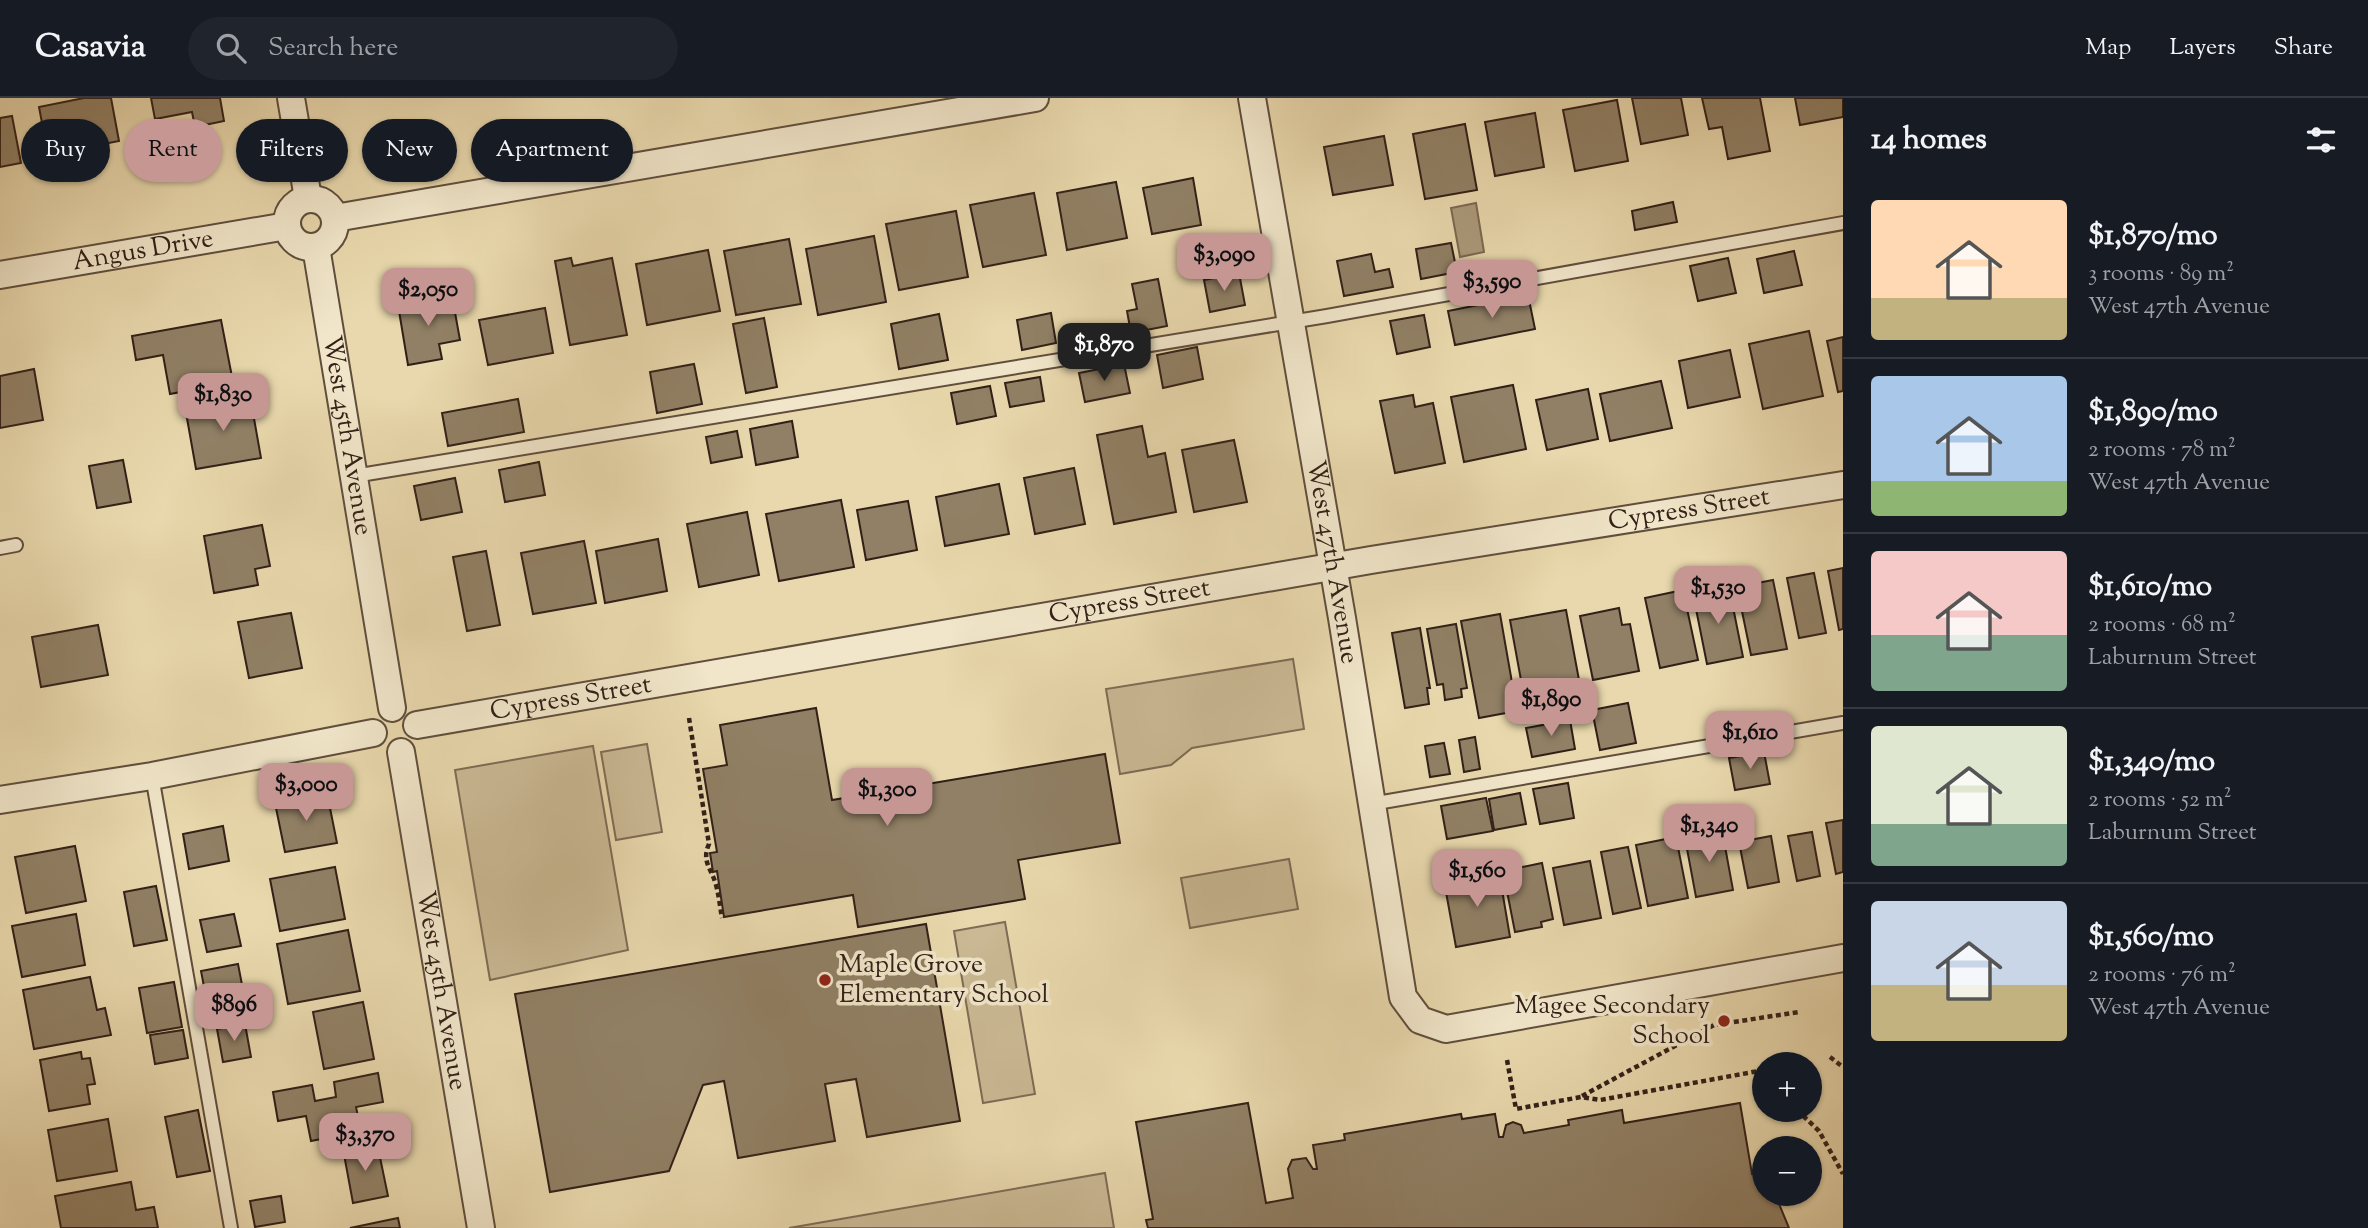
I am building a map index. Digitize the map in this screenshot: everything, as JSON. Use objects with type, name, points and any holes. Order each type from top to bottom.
[{"type":"street","points":[[290,98],[308,198]]},
{"type":"street","points":[[335,218],[1035,98]]},
{"type":"street","name":"West 47th Avenue","points":[[1252,98],[1333,567],[1403,997],[1420,1020],[1446,1029],[1843,958]]},
{"type":"street","points":[[308,198],[325,203],[335,218],[332,236],[316,247],[297,243],[287,226],[291,208],[308,198]]},
{"type":"street","name":"Angus Drive","points":[[0,275],[287,226]]},
{"type":"street","name":"West 45th Avenue","points":[[316,247],[392,708]]},
{"type":"street","name":"Cypress Street","points":[[417,725],[1333,567],[1843,485]]},
{"type":"street","points":[[392,708],[405,710],[417,725],[416,739],[401,752],[386,751],[379,746],[373,733],[380,714],[392,708]]},
{"type":"street","points":[[0,800],[152,776],[373,733]]},
{"type":"street","name":"West 45th Avenue","points":[[401,752],[481,1228]]},
{"type":"lane","points":[[354,476],[1291,322],[1843,223]]},
{"type":"lane","points":[[0,548],[16,545]]},
{"type":"lane","points":[[1371,804],[1843,723]]},
{"type":"lane","points":[[152,776],[231,1228]]},
{"type":"path","points":[[689,718],[709,844],[705,854],[709,874],[716,881],[722,918]]},
{"type":"path","points":[[1507,1060],[1516,1109],[1581,1097],[1714,1025],[1798,1012]]},
{"type":"path","points":[[1830,1057],[1843,1067]]},
{"type":"path","points":[[1581,1097],[1600,1100],[1752,1072]]},
{"type":"path","points":[[1810,1122],[1819,1131],[1843,1174]]},
{"type":"shaded area","points":[[1476,203],[1484,252],[1460,257],[1451,208]]},
{"type":"shaded area","points":[[1293,659],[1304,729],[1192,748],[1171,765],[1120,774],[1106,689]]},
{"type":"shaded area","points":[[647,744],[662,832],[616,840],[601,752]]},
{"type":"shaded area","points":[[593,746],[628,950],[490,980],[455,770]]},
{"type":"shaded area","points":[[1289,859],[1298,909],[1190,928],[1181,878]]},
{"type":"shaded area","points":[[1005,922],[1035,1094],[983,1103],[954,931]]},
{"type":"shaded area","points":[[1105,1173],[1114,1228],[789,1228]]},
{"type":"building","points":[[84,98],[111,98],[119,141],[110,143],[110,119],[41,119],[39,107]]},
{"type":"building","points":[[151,98],[220,98],[224,121],[193,119],[192,112],[155,119]]},
{"type":"building","points":[[1632,98],[1681,98],[1688,135],[1641,144]]},
{"type":"building","points":[[1702,98],[1760,98],[1770,151],[1728,159],[1722,127],[1709,129]]},
{"type":"building","points":[[1795,98],[1843,98],[1843,117],[1800,125]]},
{"type":"building","points":[[1617,100],[1628,161],[1575,171],[1563,110]]},
{"type":"building","points":[[1535,113],[1544,167],[1495,176],[1485,122]]},
{"type":"building","points":[[12,116],[21,163],[0,167],[0,118]]},
{"type":"building","points":[[1465,124],[1477,190],[1425,199],[1413,134]]},
{"type":"building","points":[[1384,136],[1393,185],[1333,195],[1324,147]]},
{"type":"building","points":[[1193,178],[1201,225],[1152,234],[1143,188]]},
{"type":"building","points":[[1116,182],[1127,238],[1067,250],[1057,193]]},
{"type":"building","points":[[1034,193],[1046,255],[983,267],[970,205]]},
{"type":"building","points":[[1673,202],[1677,222],[1635,230],[1632,211]]},
{"type":"building","points":[[956,211],[968,277],[899,290],[886,224]]},
{"type":"building","points":[[874,236],[886,302],[818,315],[806,249]]},
{"type":"building","points":[[789,239],[801,304],[736,315],[724,251]]},
{"type":"building","points":[[1451,243],[1457,272],[1421,279],[1416,249]]},
{"type":"building","points":[[708,250],[720,311],[647,325],[636,264]]},
{"type":"building","points":[[1794,251],[1802,285],[1764,293],[1757,259]]},
{"type":"building","points":[[1371,254],[1375,272],[1389,269],[1393,287],[1344,296],[1337,261]]},
{"type":"building","points":[[571,258],[573,266],[612,258],[627,335],[570,345],[555,261]]},
{"type":"building","points":[[1728,258],[1736,293],[1698,301],[1690,266]]},
{"type":"building","points":[[1239,273],[1245,305],[1210,312],[1204,280]]},
{"type":"building","points":[[1158,279],[1167,326],[1131,333],[1127,311],[1137,309],[1132,284]]},
{"type":"building","points":[[1528,295],[1535,329],[1455,345],[1448,311]]},
{"type":"building","points":[[452,296],[460,340],[439,344],[442,359],[408,365],[398,305]]},
{"type":"building","points":[[545,308],[553,353],[488,365],[479,320]]},
{"type":"building","points":[[1051,313],[1056,343],[1022,350],[1017,320]]},
{"type":"building","points":[[939,314],[948,360],[899,369],[891,324]]},
{"type":"building","points":[[1424,315],[1430,347],[1397,354],[1390,321]]},
{"type":"building","points":[[764,318],[777,387],[746,393],[733,324]]},
{"type":"building","points":[[221,320],[233,382],[170,394],[163,355],[136,360],[132,336]]},
{"type":"building","points":[[1809,331],[1823,396],[1763,409],[1749,344]]},
{"type":"building","points":[[1843,337],[1843,391],[1838,392],[1827,341]]},
{"type":"building","points":[[1197,347],[1203,379],[1163,388],[1157,355]]},
{"type":"building","points":[[1730,350],[1740,397],[1688,408],[1679,361]]},
{"type":"building","points":[[694,364],[702,404],[657,413],[650,372]]},
{"type":"building","points":[[1124,364],[1130,393],[1085,402],[1079,373]]},
{"type":"building","points":[[34,369],[43,420],[0,428],[0,376]]},
{"type":"building","points":[[1040,377],[1044,401],[1010,407],[1005,383]]},
{"type":"building","points":[[1661,381],[1672,428],[1610,441],[1600,394]]},
{"type":"building","points":[[1513,385],[1526,449],[1464,462],[1451,397]]},
{"type":"building","points":[[990,386],[996,416],[957,424],[951,393]]},
{"type":"building","points":[[1588,389],[1598,439],[1547,450],[1536,400]]},
{"type":"building","points":[[1413,395],[1415,407],[1433,403],[1445,463],[1395,473],[1380,401]]},
{"type":"building","points":[[250,396],[261,458],[196,469],[185,407]]},
{"type":"building","points":[[518,399],[524,432],[448,446],[442,413]]},
{"type":"building","points":[[792,421],[798,457],[756,465],[750,429]]},
{"type":"building","points":[[1142,426],[1148,457],[1165,453],[1176,512],[1114,524],[1097,435]]},
{"type":"building","points":[[737,431],[742,457],[711,463],[706,437]]},
{"type":"building","points":[[1234,440],[1247,502],[1194,512],[1182,450]]},
{"type":"building","points":[[123,460],[131,502],[97,508],[89,466]]},
{"type":"building","points":[[539,462],[545,495],[505,502],[499,470]]},
{"type":"building","points":[[1074,468],[1085,524],[1035,534],[1024,478]]},
{"type":"building","points":[[455,478],[462,512],[421,520],[414,486]]},
{"type":"building","points":[[999,484],[1009,534],[945,546],[936,497]]},
{"type":"building","points":[[841,500],[854,567],[779,581],[766,514]]},
{"type":"building","points":[[908,501],[917,550],[866,560],[857,510]]},
{"type":"building","points":[[747,512],[759,575],[699,587],[687,524]]},
{"type":"building","points":[[262,525],[270,566],[255,569],[258,585],[214,593],[204,536]]},
{"type":"building","points":[[658,539],[667,591],[605,603],[596,551]]},
{"type":"building","points":[[584,541],[596,603],[533,614],[521,553]]},
{"type":"building","points":[[486,551],[500,625],[467,631],[453,557]]},
{"type":"building","points":[[1843,568],[1843,629],[1839,630],[1828,571]]},
{"type":"building","points":[[1814,573],[1826,633],[1799,638],[1787,578]]},
{"type":"building","points":[[1773,580],[1787,649],[1751,655],[1737,587]]},
{"type":"building","points":[[1729,587],[1743,657],[1707,664],[1693,594]]},
{"type":"building","points":[[1683,590],[1698,660],[1660,668],[1645,598]]},
{"type":"building","points":[[1619,608],[1622,625],[1630,624],[1639,671],[1593,680],[1580,616]]},
{"type":"building","points":[[1566,610],[1579,680],[1523,691],[1510,620]]},
{"type":"building","points":[[291,613],[302,668],[249,678],[238,622]]},
{"type":"building","points":[[1500,614],[1517,711],[1479,718],[1461,621]]},
{"type":"building","points":[[1456,624],[1467,688],[1461,689],[1462,697],[1445,700],[1443,684],[1437,685],[1427,629]]},
{"type":"building","points":[[98,625],[108,675],[41,687],[32,637]]},
{"type":"building","points":[[1420,628],[1430,688],[1427,688],[1429,704],[1405,708],[1392,633]]},
{"type":"building","points":[[1628,703],[1636,743],[1600,750],[1592,710]]},
{"type":"building","points":[[816,708],[832,800],[1105,754],[1120,843],[1018,860],[1025,899],[858,927],[853,895],[724,917],[717,871],[713,872],[710,853],[717,852],[703,769],[727,765],[720,725]]},
{"type":"building","points":[[1570,720],[1575,749],[1532,757],[1526,728]]},
{"type":"building","points":[[1475,737],[1480,769],[1464,772],[1459,740]]},
{"type":"building","points":[[1444,743],[1450,774],[1430,777],[1425,746]]},
{"type":"building","points":[[1764,752],[1770,784],[1735,790],[1729,758]]},
{"type":"building","points":[[1568,783],[1574,818],[1540,824],[1533,789]]},
{"type":"building","points":[[327,793],[337,843],[285,852],[275,803]]},
{"type":"building","points":[[1520,793],[1526,824],[1494,830],[1489,799]]},
{"type":"building","points":[[1486,798],[1493,831],[1447,839],[1441,806]]},
{"type":"building","points":[[1843,820],[1843,872],[1836,874],[1826,823]]},
{"type":"building","points":[[223,826],[229,861],[189,869],[183,834]]},
{"type":"building","points":[[1722,830],[1733,890],[1696,897],[1685,838]]},
{"type":"building","points":[[1812,832],[1820,876],[1797,881],[1788,836]]},
{"type":"building","points":[[1771,836],[1779,882],[1748,888],[1739,842]]},
{"type":"building","points":[[1676,837],[1688,898],[1648,906],[1636,845]]},
{"type":"building","points":[[75,846],[86,901],[26,913],[15,857]]},
{"type":"building","points":[[1628,847],[1641,908],[1613,914],[1601,852]]},
{"type":"building","points":[[1590,861],[1601,918],[1564,925],[1553,868]]},
{"type":"building","points":[[1542,863],[1553,919],[1541,922],[1542,927],[1515,932],[1503,871]]},
{"type":"building","points":[[335,867],[345,919],[280,931],[270,879]]},
{"type":"building","points":[[1499,872],[1510,937],[1456,947],[1444,881]]},
{"type":"building","points":[[156,886],[167,940],[134,946],[124,892]]},
{"type":"building","points":[[76,914],[85,965],[22,977],[12,926]]},
{"type":"building","points":[[234,914],[241,946],[207,952],[200,920]]},
{"type":"building","points":[[926,924],[960,1121],[867,1137],[856,1079],[825,1084],[835,1141],[738,1158],[724,1081],[703,1085],[669,1171],[550,1192],[515,994]]},
{"type":"building","points":[[348,930],[360,991],[288,1004],[277,944]]},
{"type":"building","points":[[238,964],[248,1016],[211,1023],[201,971]]},
{"type":"building","points":[[90,977],[97,1010],[105,1008],[111,1035],[34,1049],[23,990]]},
{"type":"building","points":[[174,982],[182,1027],[147,1033],[139,988]]},
{"type":"building","points":[[363,1002],[374,1059],[324,1069],[313,1012]]},
{"type":"building","points":[[245,1024],[251,1057],[223,1062],[217,1029]]},
{"type":"building","points":[[183,1030],[188,1058],[155,1064],[150,1035]]},
{"type":"building","points":[[81,1052],[82,1059],[90,1058],[95,1084],[87,1085],[90,1104],[49,1111],[40,1060]]},
{"type":"building","points":[[378,1073],[383,1102],[356,1107],[361,1131],[311,1141],[306,1116],[278,1121],[273,1092],[312,1085],[315,1101],[336,1097],[334,1082]]},
{"type":"building","points":[[1248,1103],[1266,1203],[1293,1198],[1288,1169],[1292,1160],[1306,1158],[1313,1169],[1317,1169],[1313,1145],[1345,1140],[1344,1134],[1461,1114],[1462,1119],[1495,1114],[1499,1137],[1503,1137],[1506,1125],[1513,1122],[1521,1125],[1524,1133],[1569,1125],[1568,1120],[1622,1110],[1624,1123],[1740,1103],[1752,1174],[1752,1206],[1780,1206],[1789,1228],[1148,1228],[1146,1220],[1153,1219],[1136,1122]]},
{"type":"building","points":[[198,1110],[210,1171],[177,1177],[165,1117]]},
{"type":"building","points":[[108,1119],[117,1171],[57,1181],[48,1130]]},
{"type":"building","points":[[377,1143],[388,1196],[353,1203],[343,1149]]},
{"type":"building","points":[[131,1182],[136,1210],[154,1207],[158,1228],[61,1228],[55,1196]]},
{"type":"building","points":[[281,1196],[285,1222],[255,1227],[250,1201]]},
{"type":"building","points":[[398,1218],[400,1228],[350,1228]]},
{"type":"place","name":"Maple Grove Elementary School","points":[[825,980]]},
{"type":"place","name":"Magee Secondary School","points":[[1724,1021]]}]
